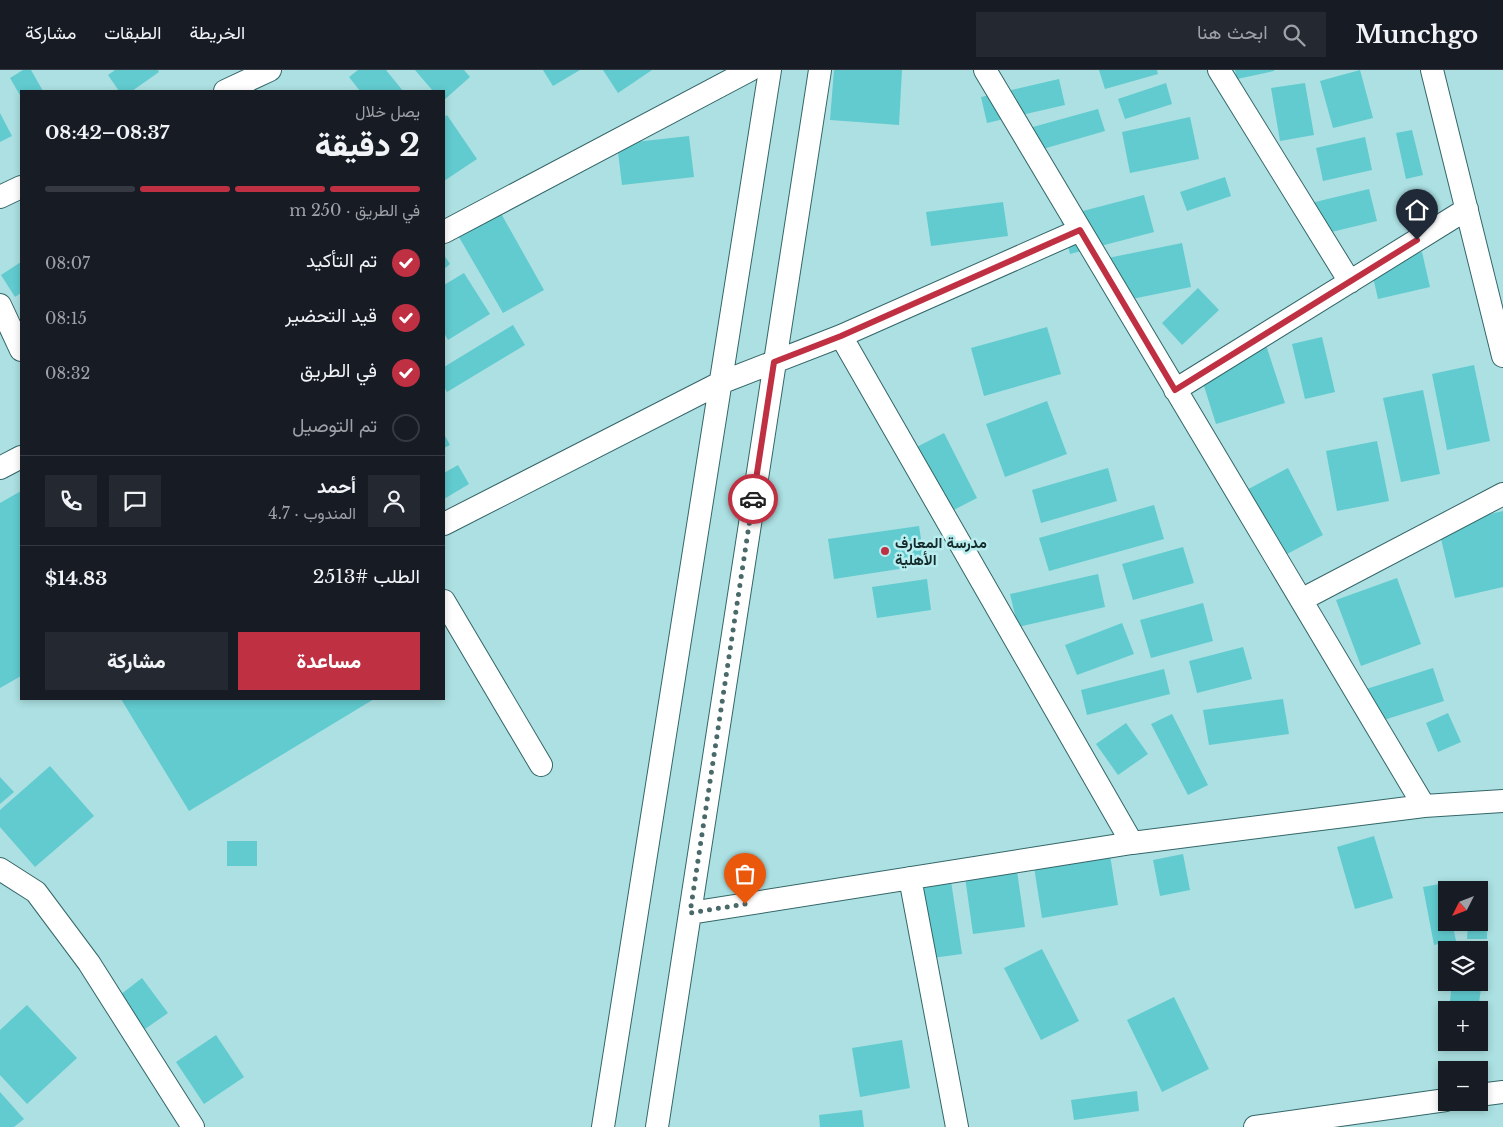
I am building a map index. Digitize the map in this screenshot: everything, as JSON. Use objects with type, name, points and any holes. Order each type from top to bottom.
[{"type":"street","points":[[227,90],[270,70]]},
{"type":"street","points":[[445,231],[718,77],[750,70]]},
{"type":"street","points":[[603,1127],[770,70]]},
{"type":"street","points":[[657,1127],[820,70]]},
{"type":"street","points":[[984,70],[1424,806]]},
{"type":"street","points":[[1219,70],[1350,282]]},
{"type":"street","points":[[1432,70],[1503,356]]},
{"type":"street","points":[[0,197],[20,187]]},
{"type":"street","points":[[1175,390],[1467,209]]},
{"type":"street","points":[[445,523],[720,382],[841,336],[1080,230]]},
{"type":"street","points":[[0,305],[20,348]]},
{"type":"street","points":[[841,336],[1132,843]]},
{"type":"street","points":[[0,468],[20,458]]},
{"type":"street","points":[[1301,600],[1503,494]]},
{"type":"street","points":[[445,602],[541,765]]},
{"type":"street","points":[[690,913],[1132,843],[1424,806],[1503,801]]},
{"type":"street","points":[[0,868],[36,892],[89,963],[193,1127]]},
{"type":"street","points":[[910,878],[957,1127]]},
{"type":"street","points":[[1488,1094],[1503,1092]]},
{"type":"street","points":[[1255,1127],[1438,1101]]},
{"type":"building","points":[[23,70],[31,70],[42,90],[20,90],[20,95],[10,78]]},
{"type":"building","points":[[115,70],[158,70],[159,72],[133,90],[118,90],[108,75]]},
{"type":"building","points":[[358,70],[386,70],[402,90],[359,90],[349,77]]},
{"type":"building","points":[[415,70],[464,70],[470,77],[445,99],[445,90],[432,90]]},
{"type":"building","points":[[543,70],[580,70],[553,86]]},
{"type":"building","points":[[603,70],[652,70],[618,93]]},
{"type":"building","points":[[834,70],[902,70],[899,125],[830,120]]},
{"type":"building","points":[[1099,70],[1157,70],[1158,74],[1105,89]]},
{"type":"building","points":[[1235,70],[1274,70],[1274,71],[1237,79]]},
{"type":"building","points":[[1360,70],[1373,118],[1333,128],[1320,81]]},
{"type":"building","points":[[1059,79],[1065,105],[987,123],[981,97]]},
{"type":"building","points":[[1166,83],[1172,104],[1125,119],[1118,99]]},
{"type":"building","points":[[1305,83],[1314,135],[1280,141],[1271,88]]},
{"type":"building","points":[[1098,109],[1105,131],[1029,153],[1022,130]]},
{"type":"building","points":[[0,113],[12,136],[0,142]]},
{"type":"building","points":[[447,115],[477,159],[445,180],[445,116]]},
{"type":"building","points":[[1190,117],[1199,159],[1130,173],[1122,132]]},
{"type":"building","points":[[1412,130],[1423,175],[1406,179],[1396,133]]},
{"type":"building","points":[[689,136],[694,177],[622,185],[617,144]]},
{"type":"building","points":[[1365,137],[1372,170],[1323,181],[1316,148]]},
{"type":"building","points":[[1225,177],[1231,196],[1187,211],[1180,192]]},
{"type":"building","points":[[1369,189],[1377,221],[1319,235],[1311,203]]},
{"type":"building","points":[[1144,195],[1154,232],[1070,254],[1060,217]]},
{"type":"building","points":[[1003,202],[1008,236],[931,246],[926,212]]},
{"type":"building","points":[[498,208],[544,290],[503,313],[456,232]]},
{"type":"building","points":[[1182,243],[1191,287],[1112,303],[1103,259]]},
{"type":"building","points":[[1422,252],[1430,287],[1378,299],[1370,264]]},
{"type":"building","points":[[445,256],[450,264],[445,268]]},
{"type":"building","points":[[20,263],[20,294],[15,297],[1,275]]},
{"type":"building","points":[[464,273],[490,314],[448,340],[445,335],[445,284]]},
{"type":"building","points":[[1198,288],[1219,310],[1182,345],[1162,323]]},
{"type":"building","points":[[513,325],[525,345],[447,392],[445,389],[445,366]]},
{"type":"building","points":[[1047,327],[1061,374],[984,396],[971,348]]},
{"type":"building","points":[[1322,337],[1335,392],[1305,399],[1292,344]]},
{"type":"building","points":[[1265,342],[1285,403],[1216,424],[1197,364]]},
{"type":"building","points":[[1474,365],[1490,441],[1447,450],[1432,374]]},
{"type":"building","points":[[1423,390],[1440,474],[1401,482],[1383,398]]},
{"type":"building","points":[[1047,401],[1067,454],[1005,477],[986,424]]},
{"type":"building","points":[[944,433],[977,498],[942,516],[909,451]]},
{"type":"building","points":[[445,436],[450,445],[445,448]]},
{"type":"building","points":[[1377,441],[1389,501],[1337,511],[1326,451]]},
{"type":"building","points":[[458,465],[469,484],[445,498],[445,472]]},
{"type":"building","points":[[1108,468],[1117,501],[1041,523],[1032,490]]},
{"type":"building","points":[[1288,468],[1323,535],[1272,562],[1237,495]]},
{"type":"building","points":[[20,492],[20,677],[0,688],[0,503]]},
{"type":"building","points":[[1154,505],[1164,539],[1049,571],[1039,538]]},
{"type":"building","points":[[1503,511],[1503,587],[1455,598],[1438,526]]},
{"type":"building","points":[[919,526],[925,565],[834,579],[828,539]]},
{"type":"building","points":[[1183,547],[1194,583],[1133,600],[1122,564]]},
{"type":"building","points":[[1098,574],[1105,607],[1018,627],[1010,594]]},
{"type":"building","points":[[1397,578],[1421,644],[1361,666],[1336,600]]},
{"type":"building","points":[[927,579],[931,610],[877,618],[872,587]]},
{"type":"building","points":[[1203,603],[1213,641],[1151,658],[1140,620]]},
{"type":"building","points":[[1122,623],[1134,654],[1077,675],[1065,645]]},
{"type":"building","points":[[1243,647],[1252,679],[1197,693],[1189,661]]},
{"type":"building","points":[[1433,668],[1444,701],[1371,724],[1360,691]]},
{"type":"building","points":[[1164,669],[1170,694],[1087,715],[1081,690]]},
{"type":"building","points":[[1283,699],[1289,734],[1209,745],[1203,710]]},
{"type":"building","points":[[122,700],[372,700],[189,811]]},
{"type":"building","points":[[1448,713],[1461,742],[1438,752],[1426,723]]},
{"type":"building","points":[[1172,714],[1208,785],[1188,795],[1151,724]]},
{"type":"building","points":[[1126,723],[1148,754],[1118,775],[1096,744]]},
{"type":"building","points":[[50,766],[94,816],[35,867],[0,827],[0,810]]},
{"type":"building","points":[[0,777],[14,792],[0,804]]},
{"type":"building","points":[[1374,836],[1393,898],[1355,909],[1337,847]]},
{"type":"building","points":[[227,841],[257,841],[257,866],[227,866]]},
{"type":"building","points":[[1183,854],[1190,890],[1160,896],[1153,860]]},
{"type":"building","points":[[1110,855],[1118,905],[1042,918],[1034,867]]},
{"type":"building","points":[[1017,871],[1025,927],[973,934],[965,877]]},
{"type":"building","points":[[951,881],[962,954],[932,958],[922,885]]},
{"type":"building","points":[[1438,884],[1438,931],[1454,931],[1456,941],[1438,941],[1438,944],[1434,945],[1423,887]]},
{"type":"building","points":[[1467,931],[1487,931],[1487,939],[1467,939]]},
{"type":"building","points":[[1042,949],[1079,1021],[1041,1040],[1004,968]]},
{"type":"building","points":[[142,978],[168,1013],[145,1029],[120,995]]},
{"type":"building","points":[[1451,991],[1481,991],[1479,1001],[1450,1001]]},
{"type":"building","points":[[1174,997],[1209,1069],[1162,1092],[1127,1020]]},
{"type":"building","points":[[27,1005],[77,1058],[27,1104],[0,1075],[0,1030]]},
{"type":"building","points":[[216,1035],[244,1077],[204,1104],[176,1062]]},
{"type":"building","points":[[902,1040],[910,1088],[860,1097],[852,1048]]},
{"type":"building","points":[[1137,1091],[1139,1111],[1074,1120],[1071,1100]]},
{"type":"building","points":[[0,1092],[24,1119],[14,1127],[0,1127]]},
{"type":"building","points":[[862,1110],[864,1127],[820,1127],[819,1115]]},
{"type":"way so far","points":[[745,904],[690,913],[753,499]]},
{"type":"place","name":"مدرسة المعارف الأهلية","points":[[885,551]]},
{"type":"route","points":[[753,499],[774,362],[841,336],[1080,230],[1175,390],[1417,240]]}]
